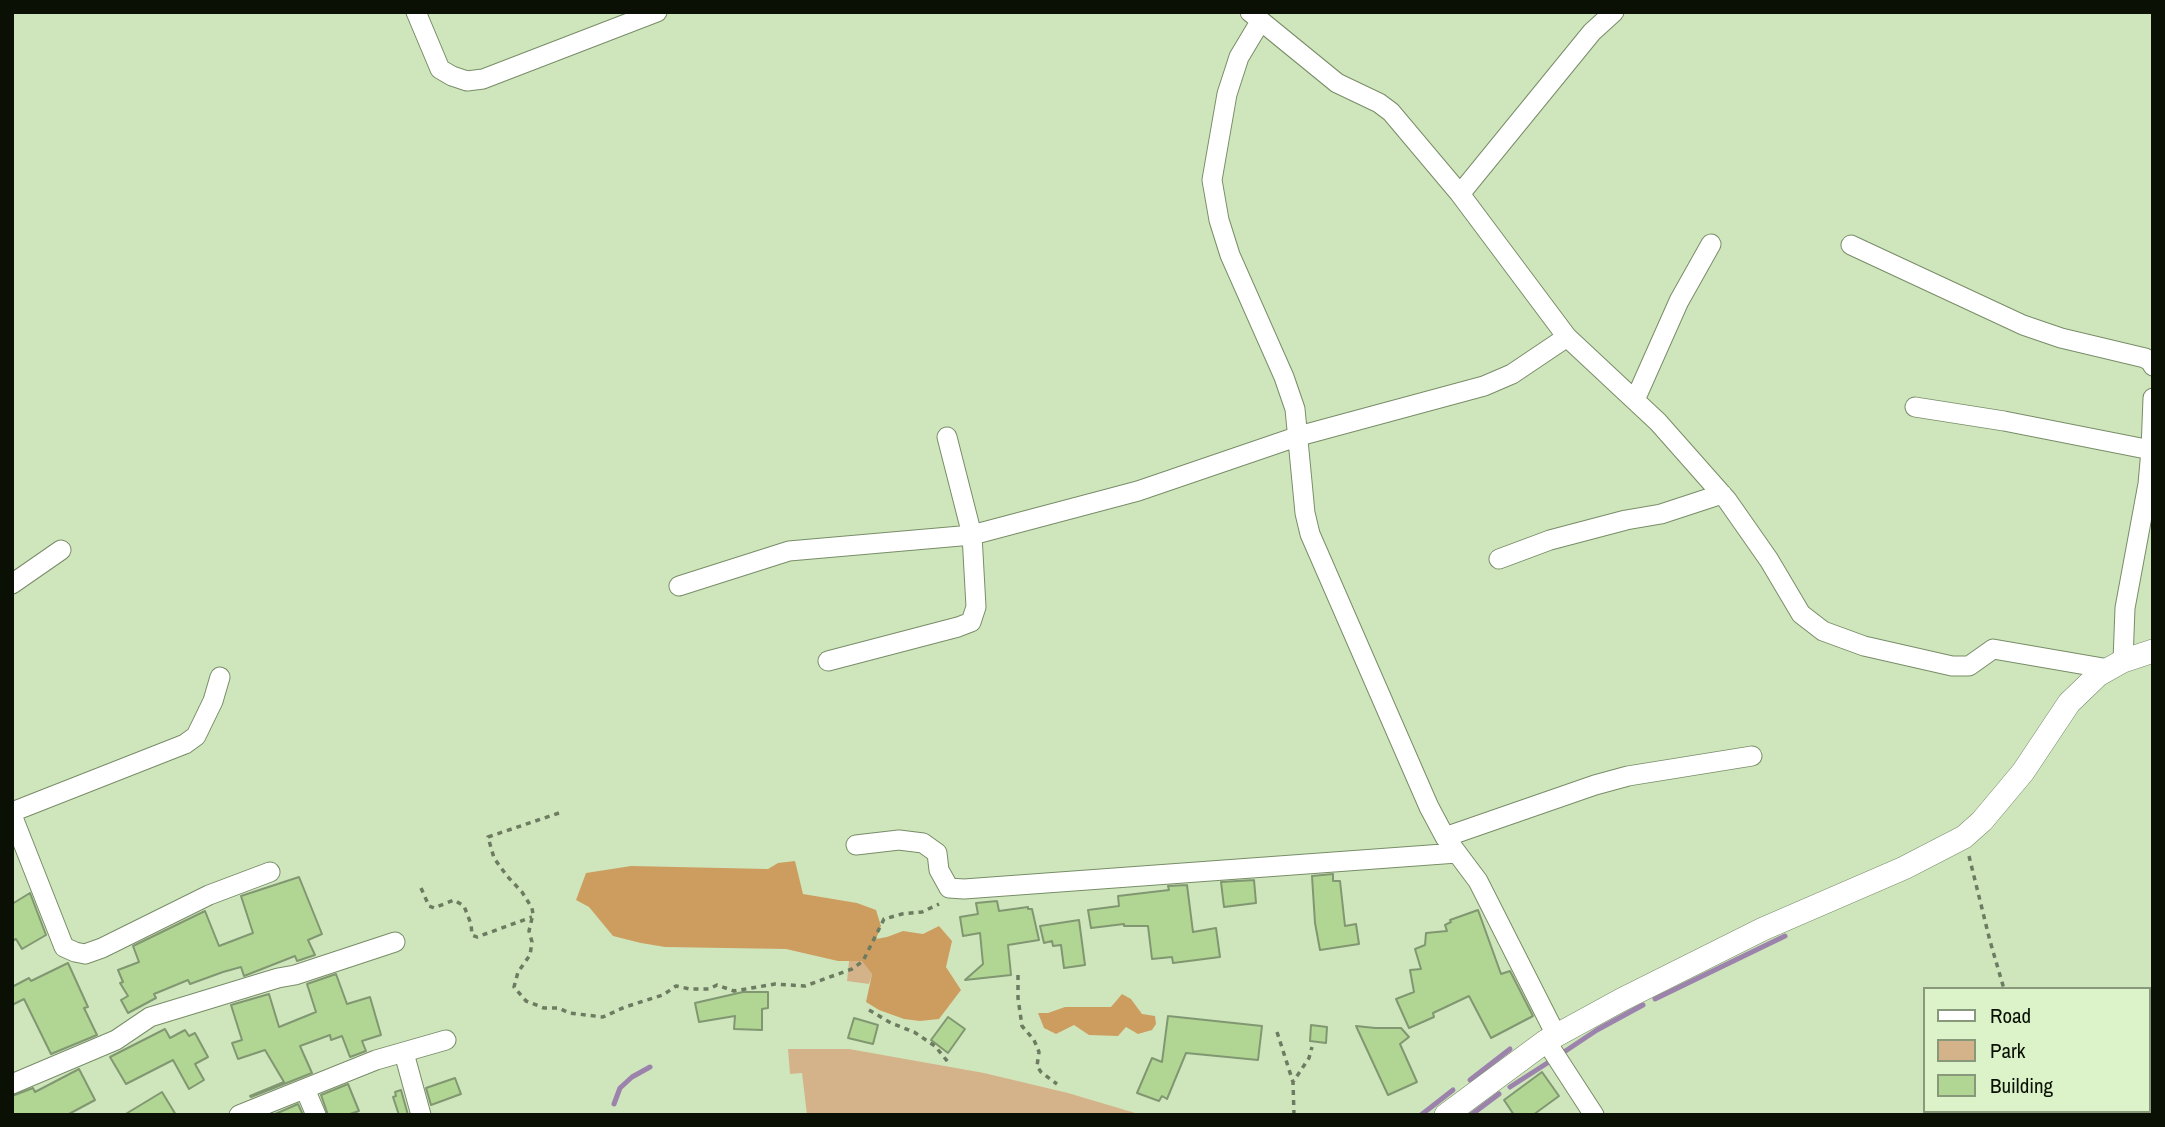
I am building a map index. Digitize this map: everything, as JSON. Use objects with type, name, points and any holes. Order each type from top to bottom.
[{"type":"street","points":[[416,12],[440,69],[467,81],[483,79],[657,12]]},
{"type":"street","points":[[1460,194],[1592,32],[1614,12]]},
{"type":"street","points":[[1594,1115],[1551,1038],[1478,880],[1451,845],[1417,781],[1310,534],[1296,409],[1230,255],[1219,220],[1212,180],[1227,94],[1255,17],[1337,83],[1379,103],[1391,112],[1460,194],[1567,337],[1658,422],[1722,494],[1769,560],[1801,614],[1823,631],[1864,646],[1952,666],[1969,666],[1993,649],[2116,665]]},
{"type":"street","points":[[1635,400],[1679,301],[1711,244]]},
{"type":"street","points":[[1852,245],[2022,325],[2061,338],[2145,358],[2153,366]]},
{"type":"street","points":[[679,586],[789,551],[972,535],[1138,491],[1299,436],[1484,386],[1512,374],[1567,337]]},
{"type":"street","points":[[2116,665],[2148,484],[2153,398]]},
{"type":"street","points":[[1915,407],[2004,421],[2151,450]]},
{"type":"street","points":[[828,661],[971,622],[976,607],[972,535],[947,437]]},
{"type":"street","points":[[1499,559],[1550,540],[1661,514],[1722,494]]},
{"type":"street","points":[[12,584],[61,550]]},
{"type":"street","points":[[1446,1115],[1551,1038],[1763,929],[1904,868],[1964,836],[1982,821],[2023,772],[2068,703],[2098,676],[2116,665],[2153,651]]},
{"type":"street","points":[[220,677],[213,701],[196,736],[185,744],[12,814],[64,947],[75,952],[85,954],[102,948],[209,895],[270,872]]},
{"type":"street","points":[[856,845],[899,840],[923,843],[937,853],[939,870],[949,888],[977,888],[1451,845],[1595,785],[1628,776],[1752,757]]},
{"type":"street","points":[[12,1084],[116,1041],[150,1017],[295,975],[395,942]]},
{"type":"street","points":[[239,1115],[376,1060],[446,1040]]},
{"type":"street","points":[[404,1053],[421,1115]]},
{"type":"street","points":[[305,1089],[316,1115]]},
{"type":"path","points":[[559,813],[488,837],[494,858],[522,892],[531,908],[532,917],[528,931],[532,942],[530,955],[518,972],[514,988],[526,1001],[544,1008],[559,1008],[569,1013],[603,1017],[663,995],[676,986],[709,989],[717,985],[734,991],[775,984],[805,986],[852,969],[863,961],[884,919],[922,912],[937,906],[947,896],[949,888]]},
{"type":"path","points":[[1964,836],[2003,987]]},
{"type":"path","points":[[421,888],[429,906],[434,908],[454,900],[464,906],[472,935],[477,936],[532,917]]},
{"type":"path","points":[[1017,975],[1022,1026],[1034,1040],[1039,1052],[1037,1066],[1057,1084]]},
{"type":"path","points":[[869,1010],[914,1032],[935,1046],[948,1062]]},
{"type":"path","points":[[1277,1032],[1293,1082],[1294,1115]]},
{"type":"path","points":[[1293,1082],[1309,1058],[1312,1047]]},
{"type":"green space","points":[[849,961],[863,961],[872,974],[869,984],[847,981]]},
{"type":"green space","points":[[788,1049],[849,1049],[984,1073],[1068,1093],[1142,1115],[807,1115],[802,1073],[790,1074]]},
{"type":"shaded area","points":[[795,861],[803,894],[857,903],[876,910],[881,926],[876,939],[903,931],[923,934],[939,926],[952,941],[946,967],[961,990],[939,1019],[904,1019],[866,1002],[872,974],[862,961],[838,961],[786,949],[665,947],[641,943],[613,936],[589,907],[576,900],[586,873],[631,866],[768,869],[778,863]]},
{"type":"shaded area","points":[[1122,994],[1131,999],[1142,1014],[1155,1016],[1156,1024],[1152,1030],[1138,1034],[1126,1027],[1118,1036],[1089,1035],[1074,1025],[1056,1034],[1044,1028],[1038,1013],[1048,1013],[1065,1007],[1111,1007]]},
{"type":"building","points":[[1333,874],[1333,881],[1340,881],[1345,926],[1356,924],[1359,944],[1320,950],[1312,876]]},
{"type":"building","points":[[299,877],[322,934],[308,940],[315,955],[297,961],[295,956],[244,976],[241,967],[190,984],[188,980],[154,994],[156,998],[128,1013],[121,1000],[128,996],[120,983],[123,982],[118,970],[139,962],[133,946],[205,911],[219,946],[253,933],[241,896]]},
{"type":"building","points":[[1254,880],[1256,903],[1224,907],[1221,882]]},
{"type":"building","points":[[1187,885],[1193,932],[1216,928],[1220,957],[1173,963],[1172,957],[1152,959],[1148,926],[1124,924],[1091,928],[1088,910],[1119,906],[1118,896],[1169,890],[1168,886]]},
{"type":"building","points":[[30,893],[46,935],[22,949],[16,939],[12,941],[12,904]]},
{"type":"building","points":[[997,901],[999,911],[1028,907],[1032,909],[1039,940],[1008,945],[1011,975],[965,980],[983,964],[980,933],[963,936],[960,917],[978,914],[976,903]]},
{"type":"building","points":[[1478,910],[1501,974],[1510,971],[1533,1016],[1491,1038],[1469,996],[1409,1028],[1396,999],[1414,992],[1410,970],[1421,969],[1415,949],[1425,945],[1426,933],[1447,931],[1445,925],[1451,922],[1450,920]]},
{"type":"building","points":[[1079,920],[1085,965],[1064,968],[1061,945],[1053,946],[1052,941],[1044,943],[1040,926]]},
{"type":"building","points":[[68,963],[88,1007],[84,1008],[97,1035],[51,1054],[24,999],[12,1005],[12,987]]},
{"type":"building","points":[[336,974],[347,1004],[370,997],[381,1035],[362,1041],[366,1051],[350,1057],[342,1036],[331,1040],[330,1035],[300,1046],[312,1073],[251,1097],[284,1082],[265,1050],[238,1059],[232,1043],[242,1040],[231,1005],[269,994],[279,1027],[316,1012],[307,984]]},
{"type":"building","points":[[743,992],[768,992],[768,1008],[762,1009],[762,1030],[734,1029],[735,1016],[699,1022],[695,1003]]},
{"type":"building","points":[[1168,1016],[1262,1026],[1258,1060],[1186,1053],[1167,1099],[1162,1096],[1159,1101],[1137,1093],[1152,1058],[1162,1062]]},
{"type":"building","points":[[948,1017],[965,1029],[948,1053],[931,1040]]},
{"type":"building","points":[[854,1018],[878,1025],[873,1044],[848,1038]]},
{"type":"building","points":[[1311,1025],[1327,1027],[1326,1043],[1310,1041]]},
{"type":"building","points":[[1356,1026],[1401,1028],[1409,1037],[1400,1044],[1417,1082],[1388,1095]]},
{"type":"building","points":[[165,1029],[170,1038],[185,1030],[189,1036],[195,1033],[208,1057],[195,1064],[204,1080],[189,1089],[173,1060],[126,1084],[110,1057]]},
{"type":"building","points":[[79,1069],[95,1100],[67,1115],[12,1115],[12,1096],[33,1088],[35,1092]]},
{"type":"building","points":[[1542,1072],[1559,1096],[1533,1115],[1514,1115],[1504,1100]]},
{"type":"building","points":[[455,1078],[461,1094],[431,1105],[426,1088]]},
{"type":"building","points":[[348,1084],[359,1111],[347,1115],[328,1115],[321,1095]]},
{"type":"building","points":[[401,1090],[408,1115],[399,1115],[393,1097],[396,1096],[395,1092]]},
{"type":"building","points":[[162,1092],[176,1115],[124,1115]]},
{"type":"building","points":[[298,1104],[303,1115],[273,1115]]},
{"type":"waterway","points":[[1655,999],[1785,936]]},
{"type":"waterway","points":[[1564,1052],[1643,1005]]},
{"type":"waterway","points":[[1470,1080],[1510,1049]]},
{"type":"waterway","points":[[1510,1087],[1552,1060]]},
{"type":"waterway","points":[[614,1104],[620,1088],[632,1077],[650,1067]]},
{"type":"waterway","points":[[1421,1115],[1453,1090]]},
{"type":"waterway","points":[[1471,1115],[1499,1094]]}]
